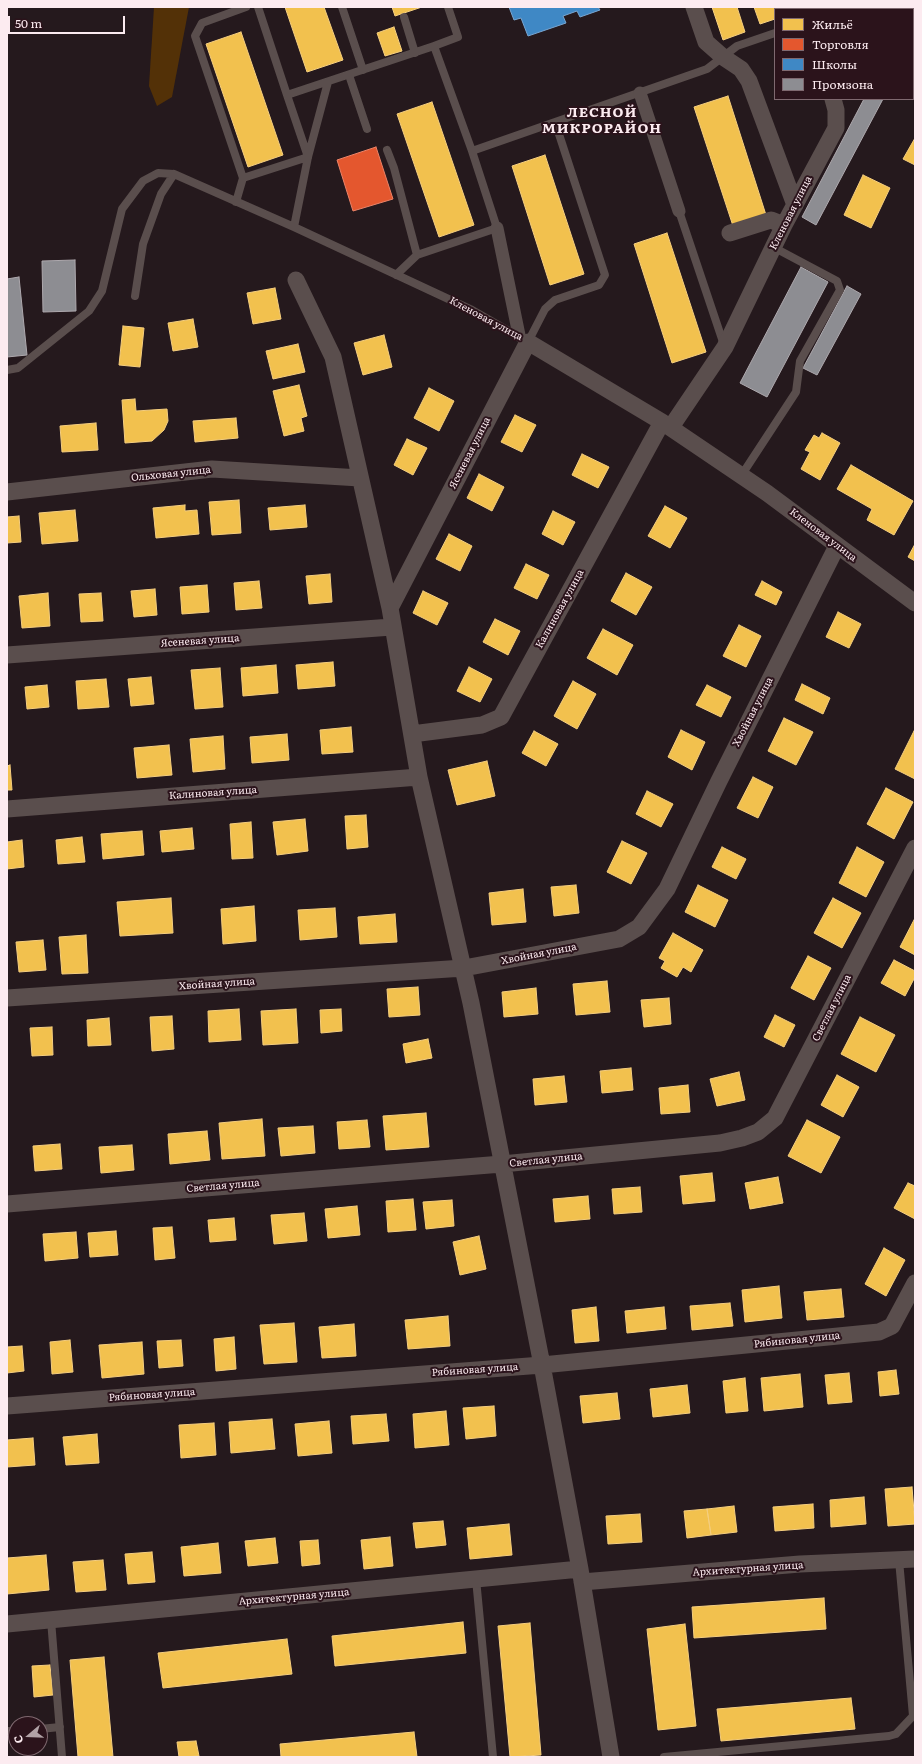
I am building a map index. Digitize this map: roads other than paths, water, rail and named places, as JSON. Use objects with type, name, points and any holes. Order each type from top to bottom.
[{"type":"street","points":[[694,7],[706,42],[723,57],[741,69],[749,81],[794,205]]},
{"type":"street","points":[[640,93],[679,211]]},
{"type":"street","name":"Кленовая улица","points":[[666,424],[725,347],[794,205],[836,128],[836,110],[833,100]]},
{"type":"street","points":[[730,233],[771,220],[784,225]]},
{"type":"street","points":[[497,228],[524,338]]},
{"type":"street","points":[[296,280],[333,357],[390,608],[392,627],[419,777],[464,968],[542,1365],[581,1576],[611,1757]]},
{"type":"street","name":"Кленовая улица","points":[[524,338],[666,424],[741,476],[915,603]]},
{"type":"street","name":"Ясеневая улица","points":[[390,608],[524,338]]},
{"type":"street","name":"Калиновая улица","points":[[412,734],[482,725],[501,717],[666,424]]},
{"type":"street","name":"Ольховая улица","points":[[7,492],[212,469],[360,478]]},
{"type":"street","name":"Хвойная улица","points":[[7,998],[464,968],[619,939],[639,927],[667,889],[722,774],[837,546]]},
{"type":"street","name":"Ясеневая улица","points":[[7,655],[392,627]]},
{"type":"street","name":"Калиновая улица","points":[[7,809],[419,777]]},
{"type":"street","name":"Светлая улица","points":[[7,1204],[502,1164],[720,1143],[742,1138],[758,1132],[775,1118],[915,848]]},
{"type":"street","name":"Рябиновая улица","points":[[7,1406],[542,1365],[879,1332],[892,1326],[915,1283]]},
{"type":"street","name":"Архитектурная улица","points":[[7,1624],[476,1579],[581,1576],[800,1564],[907,1560]]},
{"type":"lane","points":[[236,202],[243,178],[195,36],[202,23],[246,7]]},
{"type":"lane","points":[[258,7],[308,157]]},
{"type":"lane","points":[[342,7],[363,70]]},
{"type":"lane","points":[[288,95],[415,53],[458,37],[448,7]]},
{"type":"lane","points":[[404,17],[415,53]]},
{"type":"lane","points":[[472,151],[707,70],[737,46],[774,33]]},
{"type":"lane","points":[[396,275],[417,255],[497,228],[472,151],[434,46]]},
{"type":"lane","points":[[349,75],[367,128]]},
{"type":"lane","points":[[294,227],[308,157],[328,82]]},
{"type":"lane","points":[[524,338],[545,309],[555,300],[599,285],[605,275],[555,122]]},
{"type":"lane","points":[[386,150],[394,168],[417,255]]},
{"type":"lane","points":[[243,178],[308,157]]},
{"type":"lane","points":[[7,370],[18,368],[89,311],[102,291],[122,209],[143,181],[158,172],[174,174],[161,194],[143,244],[135,296]]},
{"type":"lane","name":"Кленовая улица","points":[[174,174],[294,227],[472,310],[524,338]]},
{"type":"lane","points":[[679,211],[725,347]]},
{"type":"lane","points":[[741,476],[796,392],[800,361],[840,290],[837,281],[773,247]]},
{"type":"lane","points":[[664,1757],[889,1736],[896,1734],[914,1716],[907,1560]]},
{"type":"lane","points":[[476,1579],[493,1757]]},
{"type":"lane","points":[[51,1620],[62,1757]]},
{"type":"lane","points":[[48,1728],[60,1727]]},
{"type":"district","name":"ЛЕСНОЙ МИКРОРАЙОН","points":[[602,122]]}]
